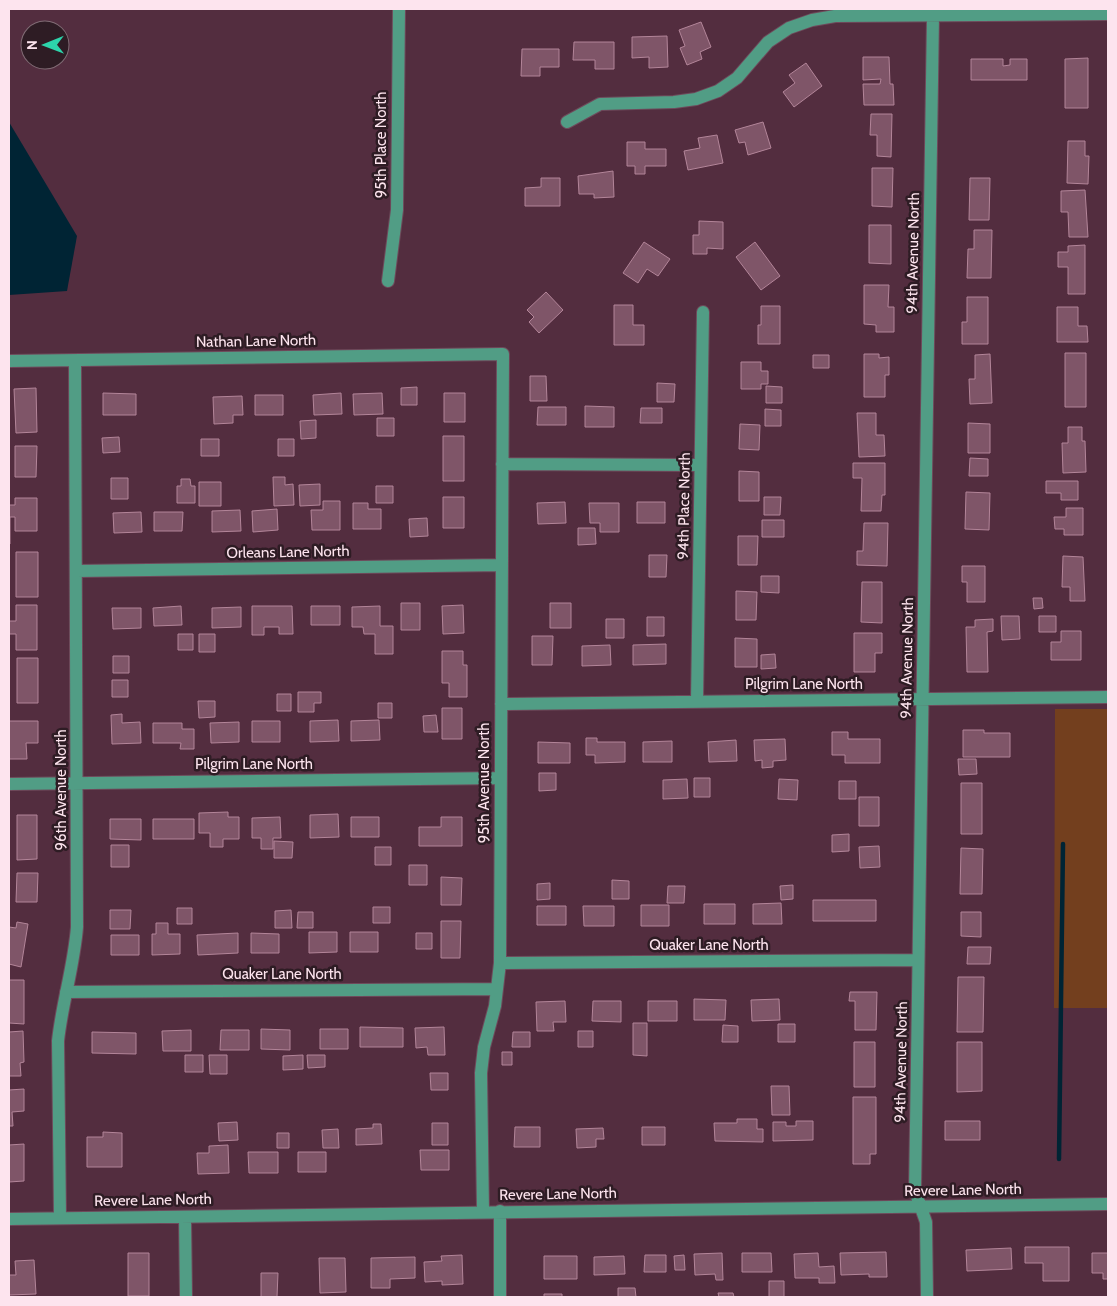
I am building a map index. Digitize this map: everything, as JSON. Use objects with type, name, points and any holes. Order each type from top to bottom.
[{"type":"street","name":"95th Place North","points":[[388,281],[397,210],[398,9]]},
{"type":"street","points":[[567,122],[600,104],[674,102],[696,99],[718,91],[737,78],[768,42],[789,28],[812,20],[835,16],[1108,14]]},
{"type":"street","name":"94th Avenue North","points":[[927,1297],[926,1222],[915,1191],[934,16]]},
{"type":"street","name":"94th Place North","points":[[697,700],[703,312]]},
{"type":"street","name":"Nathan Lane North","points":[[9,361],[503,354]]},
{"type":"street","name":"95th Avenue North","points":[[483,1211],[481,1074],[500,963],[503,354]]},
{"type":"street","name":"96th Avenue North","points":[[60,1217],[58,1041],[77,927],[75,360]]},
{"type":"street","points":[[502,464],[700,465]]},
{"type":"street","name":"Orleans Lane North","points":[[76,571],[501,565]]},
{"type":"street","name":"Pilgrim Lane North","points":[[501,704],[697,700],[1108,697]]},
{"type":"street","name":"Pilgrim Lane North","points":[[9,784],[500,778]]},
{"type":"street","name":"Quaker Lane North","points":[[500,963],[918,960]]},
{"type":"street","name":"Quaker Lane North","points":[[66,992],[497,989]]},
{"type":"street","name":"Revere Lane North","points":[[9,1218],[1108,1204]]},
{"type":"street","points":[[500,1211],[500,1297]]},
{"type":"street","points":[[186,1217],[186,1297]]},
{"type":"shaded area","points":[[1055,709],[1108,709],[1108,1008],[1054,1008]]},
{"type":"water","points":[[9,122],[77,236],[67,291],[9,295]]},
{"type":"building","points":[[701,22],[711,47],[700,52],[702,59],[687,65],[680,48],[685,46],[679,30]]},
{"type":"building","points":[[667,36],[668,67],[649,68],[649,57],[632,58],[632,37]]},
{"type":"building","points":[[574,42],[614,42],[614,69],[595,69],[595,60],[573,60]]},
{"type":"building","points":[[522,49],[559,49],[559,67],[540,67],[540,76],[521,76]]},
{"type":"building","points":[[863,57],[889,57],[890,84],[893,84],[894,105],[864,105],[863,84],[880,84],[881,79],[863,80]]},
{"type":"building","points":[[1088,58],[1088,108],[1065,108],[1065,59]]},
{"type":"building","points":[[971,59],[1003,59],[1003,66],[1010,65],[1010,59],[1027,59],[1027,80],[971,80]]},
{"type":"building","points":[[806,63],[822,86],[794,107],[783,92],[795,83],[789,75]]},
{"type":"building","points":[[871,114],[892,114],[891,157],[877,156],[877,135],[870,135]]},
{"type":"building","points":[[763,122],[771,148],[748,155],[745,142],[739,143],[735,130]]},
{"type":"building","points":[[717,135],[723,163],[688,170],[684,151],[700,148],[698,138]]},
{"type":"building","points":[[1068,141],[1085,141],[1085,156],[1089,156],[1088,184],[1067,183]]},
{"type":"building","points":[[627,142],[645,142],[645,149],[666,149],[666,166],[645,166],[645,174],[635,174],[635,166],[627,166]]},
{"type":"building","points":[[872,168],[893,168],[892,207],[872,206]]},
{"type":"building","points":[[613,171],[614,197],[594,198],[594,194],[579,194],[578,176]]},
{"type":"building","points":[[541,178],[560,178],[560,206],[525,206],[525,188],[541,187]]},
{"type":"building","points":[[970,178],[990,178],[989,220],[969,220]]},
{"type":"building","points":[[1085,190],[1088,237],[1069,237],[1068,212],[1061,212],[1061,191]]},
{"type":"building","points":[[699,221],[723,222],[723,249],[707,248],[707,254],[693,254],[693,235],[699,235]]},
{"type":"building","points":[[869,225],[891,225],[891,264],[869,263]]},
{"type":"building","points":[[974,230],[992,230],[991,278],[967,278],[968,249],[974,249]]},
{"type":"building","points":[[644,242],[670,259],[658,276],[647,269],[638,283],[623,273]]},
{"type":"building","points":[[755,242],[780,276],[761,290],[736,257]]},
{"type":"building","points":[[1085,245],[1085,294],[1068,294],[1068,267],[1058,267],[1058,252],[1068,252],[1068,246]]},
{"type":"building","points":[[864,285],[889,285],[888,307],[894,307],[894,332],[876,332],[876,325],[864,324]]},
{"type":"building","points":[[546,292],[563,310],[539,333],[529,322],[534,317],[527,310]]},
{"type":"building","points":[[967,297],[988,297],[988,344],[962,344],[962,322],[967,322]]},
{"type":"building","points":[[614,305],[633,305],[633,325],[644,325],[644,345],[614,345]]},
{"type":"building","points":[[761,306],[780,306],[780,344],[758,344]]},
{"type":"building","points":[[1057,307],[1078,307],[1078,326],[1087,326],[1088,342],[1057,342]]},
{"type":"building","points":[[1065,353],[1086,353],[1086,407],[1065,407]]},
{"type":"building","points":[[864,354],[879,354],[879,358],[889,357],[889,375],[885,375],[885,397],[864,397]]},
{"type":"building","points":[[990,354],[992,403],[970,404],[969,379],[975,379],[975,355]]},
{"type":"building","points":[[813,355],[829,355],[829,368],[813,368]]},
{"type":"building","points":[[741,362],[761,362],[761,371],[768,371],[768,384],[761,384],[761,389],[741,389]]},
{"type":"building","points":[[530,376],[546,376],[547,401],[530,401]]},
{"type":"building","points":[[657,383],[675,384],[674,402],[657,402]]},
{"type":"building","points":[[766,386],[782,387],[782,403],[766,403]]},
{"type":"building","points":[[417,387],[417,405],[401,405],[401,388]]},
{"type":"building","points":[[36,388],[37,432],[16,433],[14,389]]},
{"type":"building","points":[[103,393],[136,394],[136,415],[103,415]]},
{"type":"building","points":[[341,393],[342,414],[314,415],[313,395]]},
{"type":"building","points":[[382,393],[383,414],[354,415],[353,394]]},
{"type":"building","points":[[444,393],[465,393],[465,422],[444,422]]},
{"type":"building","points":[[255,395],[283,395],[283,415],[255,415]]},
{"type":"building","points":[[242,396],[243,415],[233,415],[233,423],[214,424],[213,397]]},
{"type":"building","points":[[585,406],[614,407],[614,427],[585,427]]},
{"type":"building","points":[[538,407],[566,407],[566,425],[537,425]]},
{"type":"building","points":[[641,408],[662,408],[662,423],[640,423]]},
{"type":"building","points":[[765,409],[781,410],[781,426],[765,426]]},
{"type":"building","points":[[857,413],[876,413],[876,435],[884,435],[885,456],[859,457]]},
{"type":"building","points":[[377,418],[394,418],[394,436],[377,436]]},
{"type":"building","points":[[316,420],[316,438],[301,439],[300,421]]},
{"type":"building","points":[[968,423],[990,424],[990,453],[968,453]]},
{"type":"building","points":[[740,424],[760,425],[759,450],[739,449]]},
{"type":"building","points":[[1068,427],[1082,427],[1082,441],[1085,441],[1086,472],[1063,473],[1062,443],[1068,443]]},
{"type":"building","points":[[443,436],[464,436],[464,481],[443,481]]},
{"type":"building","points":[[119,437],[120,452],[103,453],[102,438]]},
{"type":"building","points":[[201,439],[219,439],[219,456],[201,456]]},
{"type":"building","points":[[278,439],[294,439],[294,456],[278,456]]},
{"type":"building","points":[[15,446],[37,446],[36,477],[15,477]]},
{"type":"building","points":[[970,458],[988,459],[988,476],[969,476]]},
{"type":"building","points":[[853,463],[885,463],[885,495],[882,495],[881,511],[861,511],[862,478],[853,478]]},
{"type":"building","points":[[739,471],[759,472],[759,501],[739,501]]},
{"type":"building","points":[[273,477],[285,477],[285,485],[293,484],[294,505],[274,506]]},
{"type":"building","points":[[111,478],[128,478],[128,499],[111,499]]},
{"type":"building","points":[[181,479],[190,479],[191,486],[195,486],[195,503],[177,503],[177,486],[181,486]]},
{"type":"building","points":[[1046,481],[1078,481],[1078,500],[1061,500],[1061,493],[1046,493]]},
{"type":"building","points":[[199,482],[221,482],[221,506],[199,506]]},
{"type":"building","points":[[320,484],[320,505],[300,506],[299,485]]},
{"type":"building","points":[[376,486],[393,486],[393,503],[376,503]]},
{"type":"building","points":[[966,492],[990,493],[989,530],[965,529]]},
{"type":"building","points":[[443,497],[464,497],[464,528],[443,528]]},
{"type":"building","points":[[764,497],[781,497],[780,515],[764,515]]},
{"type":"building","points":[[15,498],[37,498],[37,531],[15,531],[15,517],[9,517],[9,505],[15,505]]},
{"type":"building","points":[[323,501],[340,501],[340,530],[312,530],[311,510],[323,510]]},
{"type":"building","points":[[565,502],[566,523],[538,524],[537,503]]},
{"type":"building","points":[[637,502],[665,502],[665,523],[637,523]]},
{"type":"building","points":[[353,503],[368,503],[368,509],[381,509],[381,529],[353,529]]},
{"type":"building","points":[[589,503],[619,503],[619,532],[600,532],[600,523],[590,523]]},
{"type":"building","points":[[1066,508],[1083,508],[1083,535],[1064,535],[1064,529],[1055,529],[1054,517],[1066,517]]},
{"type":"building","points":[[277,509],[278,530],[253,532],[252,511]]},
{"type":"building","points":[[240,510],[241,531],[212,532],[212,511]]},
{"type":"building","points":[[141,512],[142,532],[114,533],[113,513]]},
{"type":"building","points":[[154,512],[183,512],[182,531],[154,531]]},
{"type":"building","points":[[10,517],[10,544],[9,544]]},
{"type":"building","points":[[427,518],[428,536],[410,537],[409,519]]},
{"type":"building","points":[[762,520],[784,520],[784,537],[762,537]]},
{"type":"building","points":[[864,523],[888,523],[887,566],[857,565],[857,551],[863,551]]},
{"type":"building","points":[[578,528],[595,528],[596,544],[578,545]]},
{"type":"building","points":[[738,536],[758,536],[757,565],[738,565]]},
{"type":"building","points":[[16,552],[38,552],[38,597],[16,597]]},
{"type":"building","points":[[649,555],[667,555],[666,577],[649,577]]},
{"type":"building","points":[[1063,556],[1083,557],[1085,601],[1070,601],[1070,587],[1062,587]]},
{"type":"building","points":[[962,566],[985,566],[985,602],[967,602],[967,582],[962,582]]},
{"type":"building","points":[[761,576],[779,576],[779,593],[761,592]]},
{"type":"building","points":[[862,582],[882,582],[882,623],[861,622]]},
{"type":"building","points":[[736,591],[757,592],[756,620],[736,620]]},
{"type":"building","points":[[1033,598],[1042,598],[1043,608],[1034,609]]},
{"type":"building","points":[[401,603],[420,603],[420,630],[401,630]]},
{"type":"building","points":[[550,603],[571,603],[571,628],[550,628]]},
{"type":"building","points":[[16,605],[37,605],[37,650],[16,650],[16,634],[9,634],[9,621],[16,621]]},
{"type":"building","points":[[463,605],[464,633],[443,634],[442,606]]},
{"type":"building","points":[[181,606],[182,625],[154,626],[153,608]]},
{"type":"building","points":[[252,606],[292,606],[293,634],[279,634],[279,627],[264,627],[264,635],[252,635]]},
{"type":"building","points":[[311,606],[340,606],[340,625],[311,625]]},
{"type":"building","points":[[380,606],[380,626],[393,626],[393,654],[375,654],[375,634],[364,634],[363,627],[352,627],[352,607]]},
{"type":"building","points":[[241,607],[241,627],[212,628],[212,608]]},
{"type":"building","points":[[112,608],[141,608],[141,628],[113,629]]},
{"type":"building","points":[[1001,616],[1019,616],[1020,639],[1002,640]]},
{"type":"building","points":[[1039,616],[1056,616],[1056,632],[1039,632]]},
{"type":"building","points":[[647,617],[664,617],[664,636],[647,636]]},
{"type":"building","points":[[606,619],[624,619],[624,638],[606,638]]},
{"type":"building","points":[[993,619],[993,631],[987,632],[988,672],[967,672],[966,627],[975,627],[975,620]]},
{"type":"building","points":[[1061,631],[1081,631],[1081,660],[1051,660],[1051,642],[1061,642]]},
{"type":"building","points":[[854,633],[882,633],[882,653],[875,653],[875,672],[854,672]]},
{"type":"building","points":[[178,634],[193,634],[193,650],[178,650]]},
{"type":"building","points":[[199,634],[215,634],[215,652],[199,652]]},
{"type":"building","points":[[532,636],[553,636],[552,665],[532,665]]},
{"type":"building","points":[[735,638],[757,639],[757,667],[735,667]]},
{"type":"building","points":[[666,644],[666,664],[633,665],[633,645]]},
{"type":"building","points":[[610,645],[611,665],[582,666],[582,646]]},
{"type":"building","points":[[442,651],[463,651],[463,665],[467,665],[467,697],[449,697],[449,683],[442,683]]},
{"type":"building","points":[[775,654],[776,668],[761,669],[761,655]]},
{"type":"building","points":[[113,656],[129,656],[129,673],[113,673]]},
{"type":"building","points":[[17,658],[38,658],[38,703],[17,703]]},
{"type":"building","points":[[112,680],[128,680],[128,697],[112,697]]},
{"type":"building","points":[[298,692],[321,692],[321,703],[314,703],[314,712],[298,712]]},
{"type":"building","points":[[277,694],[291,694],[291,711],[277,711]]},
{"type":"building","points":[[198,701],[215,701],[215,717],[199,718]]},
{"type":"building","points":[[378,703],[392,703],[392,718],[378,718]]},
{"type":"building","points":[[442,708],[462,708],[462,739],[442,739]]},
{"type":"building","points":[[122,714],[122,723],[140,722],[141,743],[112,744],[111,715]]},
{"type":"building","points":[[436,715],[438,732],[424,732],[423,716]]},
{"type":"building","points":[[338,720],[339,741],[310,742],[310,721]]},
{"type":"building","points":[[379,720],[380,740],[351,741],[351,721]]},
{"type":"building","points":[[9,721],[38,721],[38,743],[26,743],[27,759],[9,759]]},
{"type":"building","points":[[252,721],[280,721],[280,742],[252,742]]},
{"type":"building","points":[[239,722],[239,742],[211,743],[210,723]]},
{"type":"building","points":[[153,723],[182,723],[182,729],[194,729],[194,749],[180,749],[181,743],[153,743]]},
{"type":"building","points":[[963,730],[984,730],[984,733],[1010,733],[1010,757],[963,757]]},
{"type":"building","points":[[832,732],[848,732],[848,739],[880,739],[880,763],[845,763],[845,755],[832,755]]},
{"type":"building","points":[[586,738],[597,738],[597,742],[625,742],[625,762],[595,763],[595,755],[586,755]]},
{"type":"building","points":[[785,739],[786,760],[773,761],[773,767],[762,768],[762,760],[755,761],[754,740]]},
{"type":"building","points":[[736,740],[737,761],[709,762],[708,742]]},
{"type":"building","points":[[672,741],[672,762],[643,762],[643,742]]},
{"type":"building","points":[[538,742],[570,743],[570,763],[538,763]]},
{"type":"building","points":[[958,759],[976,759],[977,774],[959,775]]},
{"type":"building","points":[[539,773],[556,773],[556,790],[539,791]]},
{"type":"building","points":[[694,778],[710,778],[710,797],[694,797]]},
{"type":"building","points":[[687,779],[688,798],[663,799],[663,780]]},
{"type":"building","points":[[779,779],[798,780],[797,800],[778,799]]},
{"type":"building","points":[[839,781],[856,781],[856,799],[839,799]]},
{"type":"building","points":[[961,783],[982,783],[982,834],[961,834]]},
{"type":"building","points":[[859,797],[879,797],[879,826],[859,826]]},
{"type":"building","points":[[228,812],[228,817],[239,817],[239,839],[223,839],[223,847],[210,847],[210,833],[199,833],[199,813]]},
{"type":"building","points":[[338,814],[339,837],[310,838],[310,815]]},
{"type":"building","points":[[17,815],[37,815],[37,859],[17,860]]},
{"type":"building","points":[[280,817],[281,838],[273,838],[273,849],[261,849],[261,838],[252,838],[252,818]]},
{"type":"building","points":[[351,817],[379,817],[379,837],[351,837]]},
{"type":"building","points":[[441,817],[462,817],[462,846],[419,846],[419,827],[441,827]]},
{"type":"building","points":[[110,819],[141,819],[141,840],[110,839]]},
{"type":"building","points":[[153,819],[194,819],[194,839],[153,839]]},
{"type":"building","points":[[849,834],[849,851],[832,852],[832,835]]},
{"type":"building","points":[[274,841],[293,842],[292,858],[274,858]]},
{"type":"building","points":[[111,845],[129,845],[129,867],[111,867]]},
{"type":"building","points":[[879,846],[880,867],[860,868],[859,847]]},
{"type":"building","points":[[375,847],[391,847],[391,865],[375,865]]},
{"type":"building","points":[[961,848],[983,849],[982,894],[960,894]]},
{"type":"building","points":[[409,865],[427,865],[427,885],[409,885]]},
{"type":"building","points":[[17,873],[38,873],[37,902],[16,902]]},
{"type":"building","points":[[441,877],[462,878],[461,905],[441,905]]},
{"type":"building","points":[[612,880],[629,881],[629,899],[612,899]]},
{"type":"building","points":[[550,883],[550,899],[537,900],[537,884]]},
{"type":"building","points":[[793,885],[793,899],[781,900],[780,886]]},
{"type":"building","points":[[668,886],[685,886],[684,903],[667,903]]},
{"type":"building","points":[[813,900],[876,900],[876,921],[813,921]]},
{"type":"building","points":[[781,903],[782,924],[753,924],[753,904]]},
{"type":"building","points":[[704,904],[735,904],[735,924],[704,924]]},
{"type":"building","points":[[641,905],[669,905],[669,926],[641,926]]},
{"type":"building","points":[[537,906],[566,906],[566,925],[537,925]]},
{"type":"building","points":[[583,906],[614,906],[614,926],[584,926]]},
{"type":"building","points":[[373,907],[390,907],[390,923],[373,923]]},
{"type":"building","points":[[177,908],[192,908],[192,924],[177,924]]},
{"type":"building","points":[[110,910],[131,910],[130,929],[110,929]]},
{"type":"building","points":[[291,910],[292,928],[275,928],[275,911]]},
{"type":"building","points":[[298,912],[313,912],[313,928],[297,928]]},
{"type":"building","points":[[961,912],[981,912],[981,937],[961,936]]},
{"type":"building","points":[[441,921],[461,921],[460,958],[441,958]]},
{"type":"building","points":[[17,922],[28,924],[21,967],[9,964],[9,927],[16,928]]},
{"type":"building","points":[[156,923],[168,923],[168,934],[180,934],[180,954],[152,955],[152,934],[156,934]]},
{"type":"building","points":[[309,932],[337,932],[337,952],[309,953]]},
{"type":"building","points":[[350,932],[378,932],[378,952],[350,952]]},
{"type":"building","points":[[238,933],[238,953],[198,955],[197,935]]},
{"type":"building","points":[[251,933],[279,934],[279,953],[251,953]]},
{"type":"building","points":[[416,933],[432,933],[432,949],[416,949]]},
{"type":"building","points":[[111,935],[139,935],[139,955],[111,955]]},
{"type":"building","points":[[968,947],[991,947],[990,964],[967,964]]},
{"type":"building","points":[[958,977],[984,977],[983,1032],[957,1032]]},
{"type":"building","points":[[9,980],[24,980],[24,1024],[9,1023]]},
{"type":"building","points":[[850,992],[877,992],[876,1030],[855,1030],[855,1001],[849,1001]]},
{"type":"building","points":[[694,999],[726,1000],[725,1020],[694,1020]]},
{"type":"building","points":[[779,999],[780,1020],[752,1021],[751,1000]]},
{"type":"building","points":[[565,1001],[566,1022],[553,1022],[554,1031],[537,1031],[536,1002]]},
{"type":"building","points":[[593,1001],[621,1001],[621,1022],[592,1021]]},
{"type":"building","points":[[648,1001],[677,1001],[677,1021],[648,1021]]},
{"type":"building","points":[[633,1023],[647,1023],[647,1056],[633,1055]]},
{"type":"building","points":[[778,1024],[795,1024],[795,1042],[778,1042]]},
{"type":"building","points":[[723,1025],[738,1026],[738,1042],[722,1042]]},
{"type":"building","points":[[360,1027],[403,1028],[403,1047],[360,1047]]},
{"type":"building","points":[[444,1027],[445,1055],[428,1055],[427,1047],[416,1048],[415,1028]]},
{"type":"building","points":[[261,1029],[290,1030],[290,1050],[261,1049]]},
{"type":"building","points":[[320,1029],[348,1029],[348,1049],[320,1049]]},
{"type":"building","points":[[191,1030],[191,1051],[163,1051],[162,1031]]},
{"type":"building","points":[[221,1030],[249,1030],[249,1050],[220,1050]]},
{"type":"building","points":[[23,1031],[24,1062],[20,1063],[21,1076],[9,1076],[9,1032]]},
{"type":"building","points":[[578,1031],[593,1031],[593,1047],[578,1047]]},
{"type":"building","points":[[92,1032],[136,1033],[136,1054],[92,1053]]},
{"type":"building","points":[[513,1032],[530,1032],[530,1047],[512,1047]]},
{"type":"building","points":[[854,1042],[875,1042],[875,1087],[854,1087]]},
{"type":"building","points":[[957,1042],[982,1042],[982,1091],[957,1092]]},
{"type":"building","points":[[502,1052],[512,1052],[512,1065],[502,1065]]},
{"type":"building","points":[[185,1055],[203,1055],[203,1072],[185,1072]]},
{"type":"building","points":[[209,1055],[227,1055],[227,1074],[210,1074]]},
{"type":"building","points":[[303,1055],[303,1069],[283,1070],[283,1056]]},
{"type":"building","points":[[307,1055],[325,1055],[325,1067],[308,1068]]},
{"type":"building","points":[[430,1073],[448,1073],[448,1090],[431,1090]]},
{"type":"building","points":[[771,1086],[789,1086],[790,1115],[772,1115]]},
{"type":"building","points":[[24,1089],[24,1111],[12,1112],[13,1126],[9,1126],[9,1090]]},
{"type":"building","points":[[853,1097],[876,1097],[876,1154],[870,1154],[870,1164],[853,1164]]},
{"type":"building","points":[[737,1119],[757,1119],[757,1129],[763,1129],[763,1142],[715,1141],[714,1123],[737,1123]]},
{"type":"building","points":[[796,1121],[813,1121],[813,1140],[773,1141],[773,1122],[786,1122],[786,1126],[796,1126]]},
{"type":"building","points":[[945,1121],[980,1121],[980,1140],[945,1140]]},
{"type":"building","points":[[237,1122],[238,1140],[219,1141],[218,1123]]},
{"type":"building","points":[[432,1123],[448,1123],[448,1145],[432,1145]]},
{"type":"building","points":[[373,1124],[381,1124],[382,1144],[356,1145],[356,1129],[373,1128]]},
{"type":"building","points":[[515,1127],[540,1127],[540,1147],[514,1147]]},
{"type":"building","points":[[642,1127],[665,1127],[665,1145],[642,1145]]},
{"type":"building","points":[[603,1128],[604,1139],[596,1139],[596,1147],[577,1148],[576,1129]]},
{"type":"building","points":[[338,1129],[339,1148],[323,1148],[322,1130]]},
{"type":"building","points":[[103,1132],[122,1133],[122,1167],[87,1167],[87,1137],[103,1137]]},
{"type":"building","points":[[277,1133],[289,1133],[289,1148],[277,1148]]},
{"type":"building","points":[[24,1144],[24,1181],[9,1182],[9,1145]]},
{"type":"building","points":[[228,1145],[229,1173],[198,1174],[197,1153],[209,1153],[209,1146]]},
{"type":"building","points":[[420,1150],[449,1150],[449,1170],[421,1170]]},
{"type":"building","points":[[248,1152],[278,1152],[278,1173],[249,1173]]},
{"type":"building","points":[[298,1152],[326,1152],[326,1172],[298,1172]]},
{"type":"building","points":[[1025,1247],[1069,1247],[1069,1281],[1043,1281],[1043,1263],[1025,1263]]},
{"type":"building","points":[[1011,1248],[1012,1269],[967,1271],[966,1250]]},
{"type":"building","points":[[886,1252],[887,1277],[869,1277],[869,1274],[841,1275],[840,1253]]},
{"type":"building","points":[[128,1253],[149,1253],[149,1296],[128,1296]]},
{"type":"building","points":[[722,1253],[723,1280],[716,1280],[715,1274],[695,1275],[694,1254]]},
{"type":"building","points":[[742,1253],[771,1253],[772,1272],[742,1272]]},
{"type":"building","points":[[818,1253],[819,1267],[834,1266],[835,1283],[819,1283],[819,1278],[795,1278],[794,1254]]},
{"type":"building","points":[[1092,1253],[1108,1253],[1108,1279],[1103,1279],[1103,1273],[1092,1273]]},
{"type":"building","points":[[462,1255],[463,1284],[442,1285],[442,1281],[425,1282],[424,1262],[442,1261],[441,1256]]},
{"type":"building","points":[[645,1255],[666,1255],[666,1272],[644,1272]]},
{"type":"building","points":[[684,1255],[685,1270],[675,1270],[674,1256]]},
{"type":"building","points":[[544,1256],[577,1256],[577,1279],[544,1279]]},
{"type":"building","points":[[624,1256],[625,1274],[594,1275],[594,1257]]},
{"type":"building","points":[[415,1257],[415,1278],[390,1279],[390,1288],[371,1288],[371,1258]]},
{"type":"building","points":[[319,1258],[345,1258],[346,1292],[320,1293]]},
{"type":"building","points":[[34,1260],[36,1294],[9,1295],[9,1275],[16,1275],[15,1261]]},
{"type":"building","points":[[261,1273],[278,1273],[277,1297],[261,1297]]},
{"type":"building","points":[[769,1281],[784,1281],[784,1297],[769,1297]]},
{"type":"building","points":[[618,1288],[635,1288],[636,1297],[618,1297]]},
{"type":"building","points":[[718,1293],[733,1293],[734,1297],[719,1297]]},
{"type":"building","points":[[544,1294],[562,1294],[562,1297],[544,1297]]},
{"type":"waterway","points":[[1059,1159],[1063,844]]}]
